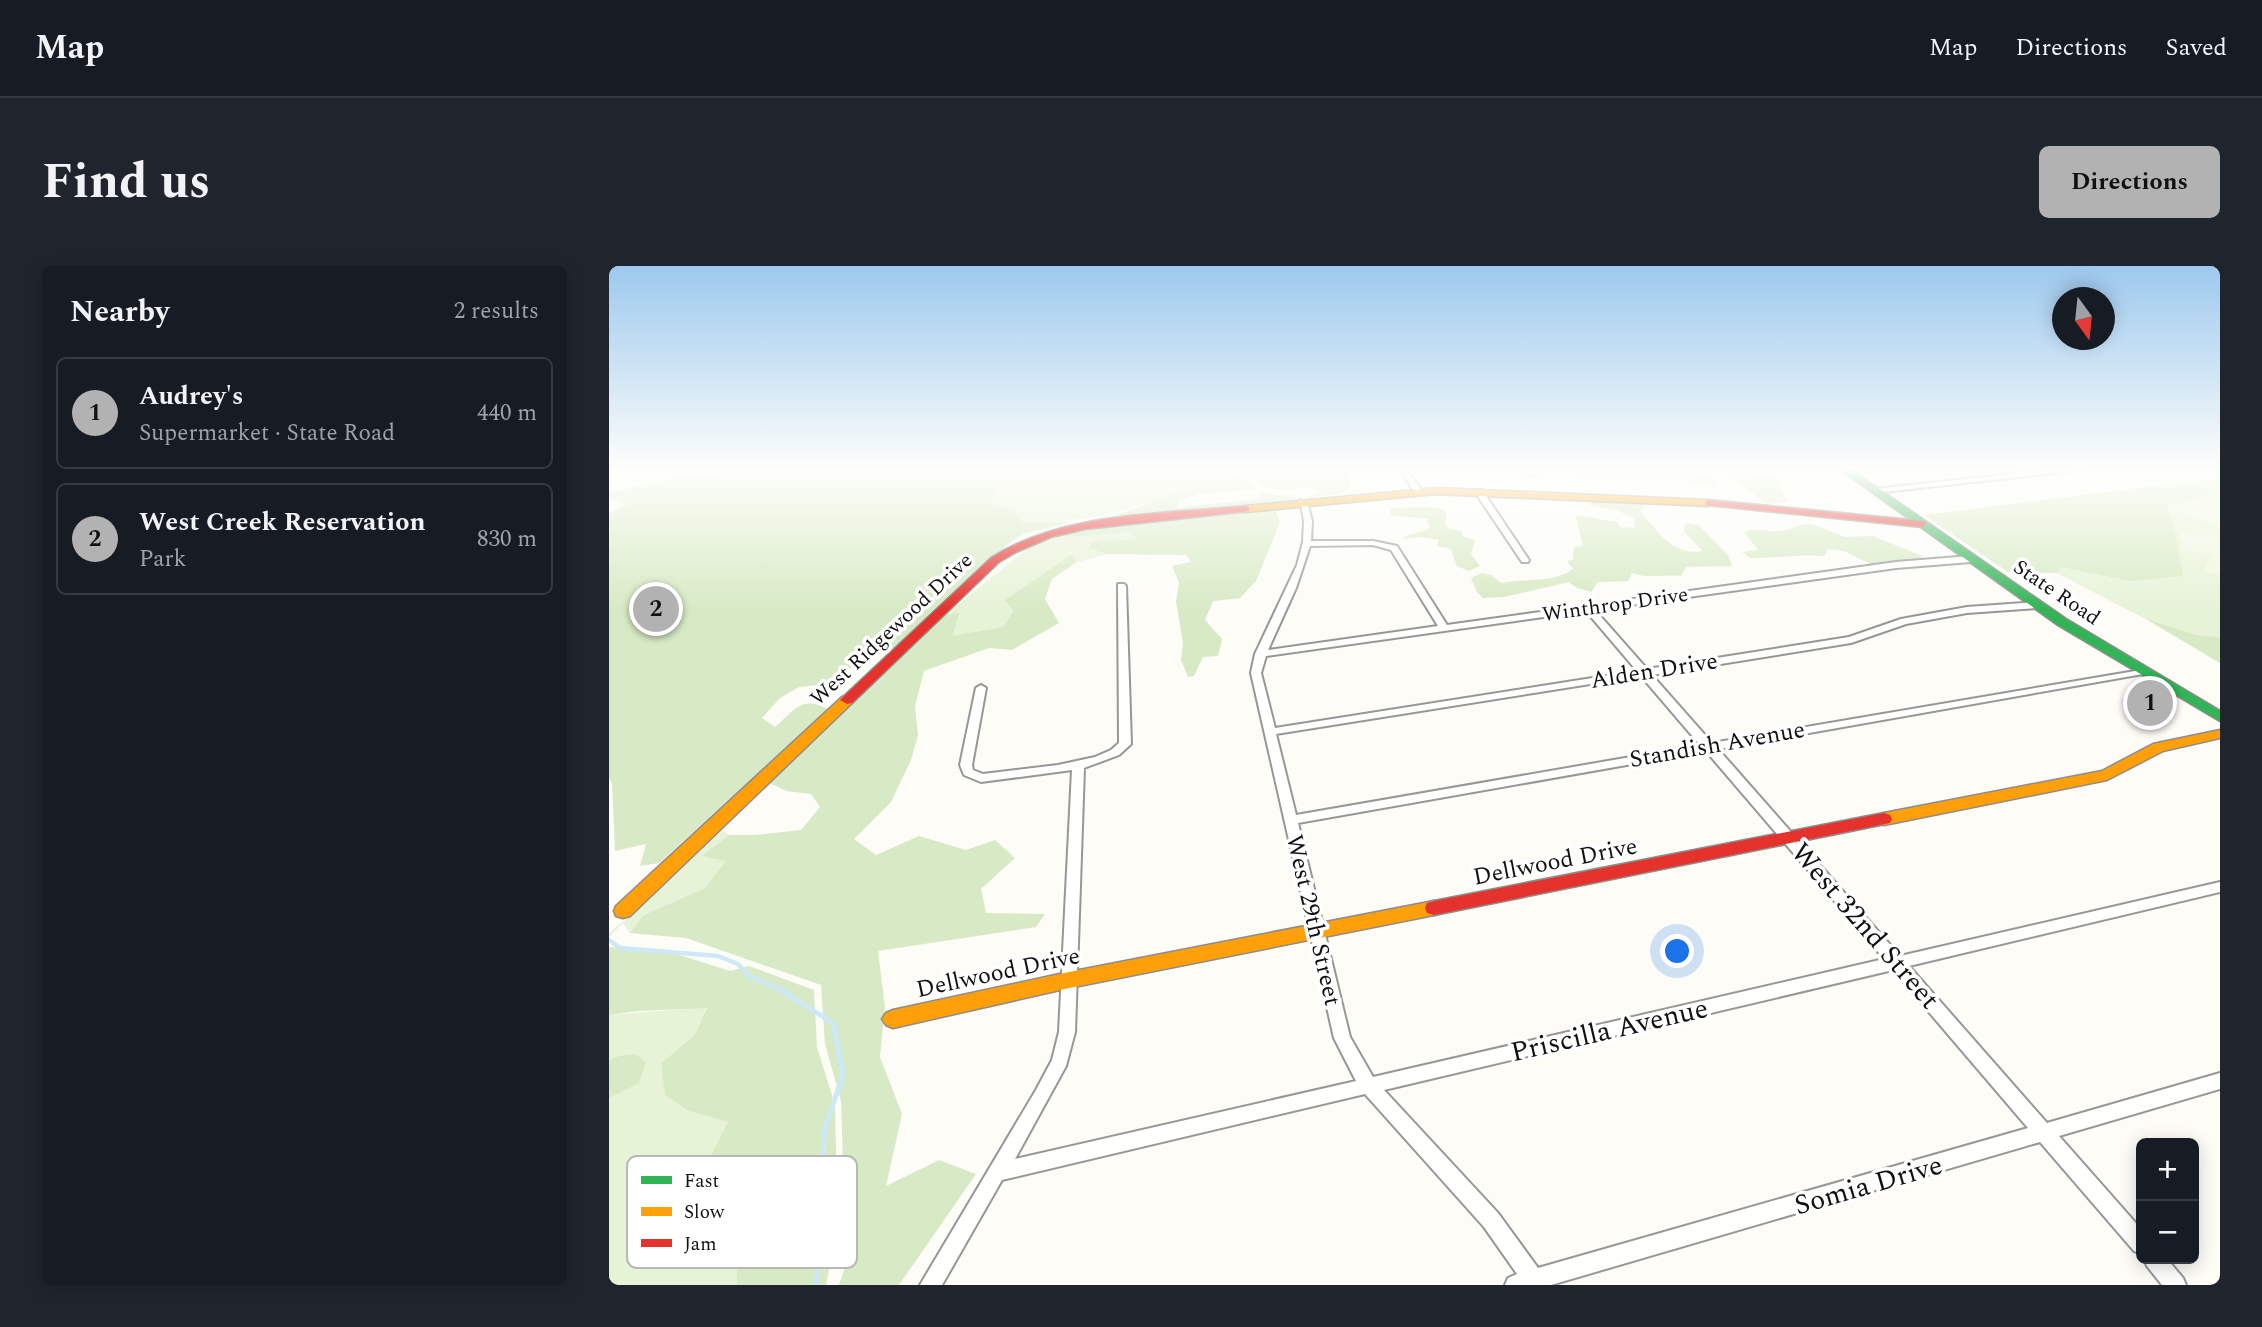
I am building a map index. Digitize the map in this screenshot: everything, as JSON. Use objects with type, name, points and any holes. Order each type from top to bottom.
[{"type":"street","name":"West Ridgewood Drive","points":[[623,911],[1009,550],[1031,539],[1075,527],[1179,516]]},
{"type":"street","name":"West 29th Street","points":[[1308,516],[1310,523],[1306,544],[1285,607],[1260,654],[1256,673],[1342,1038],[1368,1085],[1491,1220],[1536,1282]]},
{"type":"street","points":[[1495,516],[1525,560]]},
{"type":"street","name":"West Ridgewood Drive","points":[[1836,516],[1922,524]]},
{"type":"street","name":"State Road","points":[[1910,516],[2036,604],[2220,717]]},
{"type":"street","points":[[1306,544],[1373,543],[1394,548],[1444,628]]},
{"type":"street","name":"Winthrop Drive","points":[[1260,654],[1896,565],[1972,559]]},
{"type":"street","points":[[981,688],[966,765],[968,772],[981,778],[1107,759],[1119,752],[1125,744],[1121,586]]},
{"type":"street","name":"Alden Drive","points":[[1269,732],[1851,640],[1904,621],[1955,612],[2036,604]]},
{"type":"street","name":"West 32nd Street","points":[[1588,608],[2136,1238]]},
{"type":"street","name":"Standish Avenue","points":[[1291,820],[1707,745],[2143,671]]},
{"type":"street","name":"Dellwood Drive","points":[[893,1019],[1069,980],[2107,775],[2158,747],[2220,734]]},
{"type":"street","points":[[930,1285],[999,1172],[1061,1061],[1067,1032],[1078,764]]},
{"type":"street","name":"Priscilla Avenue","points":[[999,1172],[2220,887]]},
{"type":"street","name":"Somia Drive","points":[[1515,1285],[1536,1282],[2220,1081]]},
{"type":"street","points":[[2158,1264],[2176,1285]]},
{"type":"green space","points":[[609,516],[1017,516],[1024,523],[1071,522],[1022,534],[984,562],[893,648],[851,668],[828,684],[799,687],[780,698],[762,718],[775,727],[799,706],[811,704],[828,709],[659,863],[640,866],[646,844],[615,851],[612,783],[609,778]]},
{"type":"green space","points":[[1017,516],[1097,516],[1070,520],[1024,523]]},
{"type":"green space","points":[[1116,516],[1141,516],[1107,519]]},
{"type":"green space","points":[[1196,516],[1277,516],[1280,522],[1256,581],[1240,598],[1213,601],[1205,620],[1222,639],[1218,656],[1203,657],[1194,676],[1188,677],[1181,660],[1183,643],[1176,602],[1179,583],[1172,566],[1191,562],[1186,555],[1106,554],[1089,548],[1092,542],[1137,539],[1131,533],[1060,536],[1101,526]]},
{"type":"green space","points":[[1395,516],[1446,516],[1444,524],[1452,530],[1462,531],[1462,536],[1475,540],[1471,554],[1480,566],[1469,571],[1457,566],[1451,549],[1437,546],[1439,540],[1419,537],[1402,539],[1430,528],[1427,519]]},
{"type":"green space","points":[[1576,516],[1616,521],[1621,527],[1635,528],[1634,519],[1628,516],[1644,516],[1667,541],[1692,552],[1703,551],[1684,532],[1685,523],[1699,525],[1728,555],[1732,566],[1686,567],[1681,576],[1644,576],[1632,573],[1628,581],[1598,582],[1591,592],[1577,588],[1569,582],[1504,597],[1483,598],[1471,578],[1482,573],[1491,575],[1501,583],[1547,579],[1565,574],[1573,569],[1567,561],[1573,560],[1574,547],[1583,546]]},
{"type":"green space","points":[[1925,516],[2220,516],[2220,663],[2146,619],[2056,573],[2008,572]]},
{"type":"green space","points":[[1925,516],[2170,516],[2183,576],[2131,581],[2061,567],[2056,573],[2008,572]]},
{"type":"green space","points":[[2190,516],[2220,516],[2220,528]]},
{"type":"green space","points":[[1812,524],[1845,537],[1873,536],[1922,556],[1919,567],[1882,570],[1844,551],[1828,549],[1824,556],[1750,558],[1742,552],[1758,550],[1744,532],[1779,531]]},
{"type":"green space","points":[[1111,531],[1131,533],[1138,539],[1090,548],[1106,554],[1075,563],[1072,554],[1005,600],[1013,611],[1003,627],[952,637],[958,613],[946,614],[1029,547],[1060,536],[1073,537]]},
{"type":"green space","points":[[2180,531],[2220,538],[2220,575],[2205,572],[2204,568],[2209,559],[2218,555],[2182,550]]},
{"type":"green space","points":[[1072,554],[1075,563],[1052,579],[1045,599],[1059,623],[1012,650],[989,648],[924,671],[915,706],[918,735],[911,760],[891,802],[854,839],[876,855],[919,836],[966,850],[995,840],[1015,858],[981,889],[986,913],[1045,914],[1036,927],[878,951],[885,1007],[880,1057],[902,1114],[886,1186],[939,1160],[976,1174],[899,1285],[839,1285],[845,1268],[857,1268],[857,1156],[843,1156],[841,1101],[825,1044],[821,985],[686,938],[630,933],[642,916],[705,888],[726,861],[701,856],[729,835],[801,830],[820,807],[811,794],[787,791],[769,783],[946,614],[959,613],[953,636],[1003,627],[1013,611],[1005,600]]},
{"type":"green space","points":[[2146,619],[2196,635],[2220,637],[2220,663]]},
{"type":"green space","points":[[720,829],[729,835],[702,855],[727,861],[705,888],[642,916],[630,933],[623,923],[609,937],[609,933],[642,906]]},
{"type":"green space","points":[[609,947],[667,951],[730,971],[749,966],[814,990],[817,1047],[835,1105],[836,1156],[710,1156],[728,1122],[689,1111],[665,1095],[661,1063],[694,1036],[707,1008],[609,1015]]},
{"type":"green space","points":[[707,1007],[694,1036],[661,1063],[666,1095],[689,1111],[729,1122],[720,1156],[627,1156],[627,1268],[737,1268],[737,1285],[609,1285],[609,1015]]},
{"type":"green space","points":[[635,1054],[646,1062],[639,1083],[609,1098],[609,1060]]},
{"type":"green space","points":[[737,1268],[829,1268],[826,1285],[737,1285]]},
{"type":"building","points":[[2155,693],[2177,706],[2143,713],[2122,700]]},
{"type":"waterway","points":[[609,940],[620,948],[718,956],[738,964],[749,976],[786,992]]},
{"type":"waterway","points":[[782,991],[833,1023],[843,1075],[824,1131],[824,1156]]},
{"type":"waterway","points":[[816,1285],[818,1268]]},
{"type":"traffic: fast","points":[[1911,516],[2062,622],[2220,717]]},
{"type":"traffic: slow","points":[[623,911],[847,700]]},
{"type":"traffic: slow","points":[[1884,819],[2107,775],[2158,747],[2220,734]]},
{"type":"traffic: slow","points":[[893,1019],[1069,980],[1434,908]]},
{"type":"traffic: jam","points":[[847,700],[995,560],[1012,549],[1047,535],[1085,526],[1178,516]]},
{"type":"traffic: jam","points":[[1836,516],[1922,524]]},
{"type":"traffic: jam","points":[[1434,908],[1884,819]]},
{"type":"place","name":"West Creek Reservation","points":[[656,609]]},
{"type":"place","name":"Audrey's","points":[[2150,703]]}]
